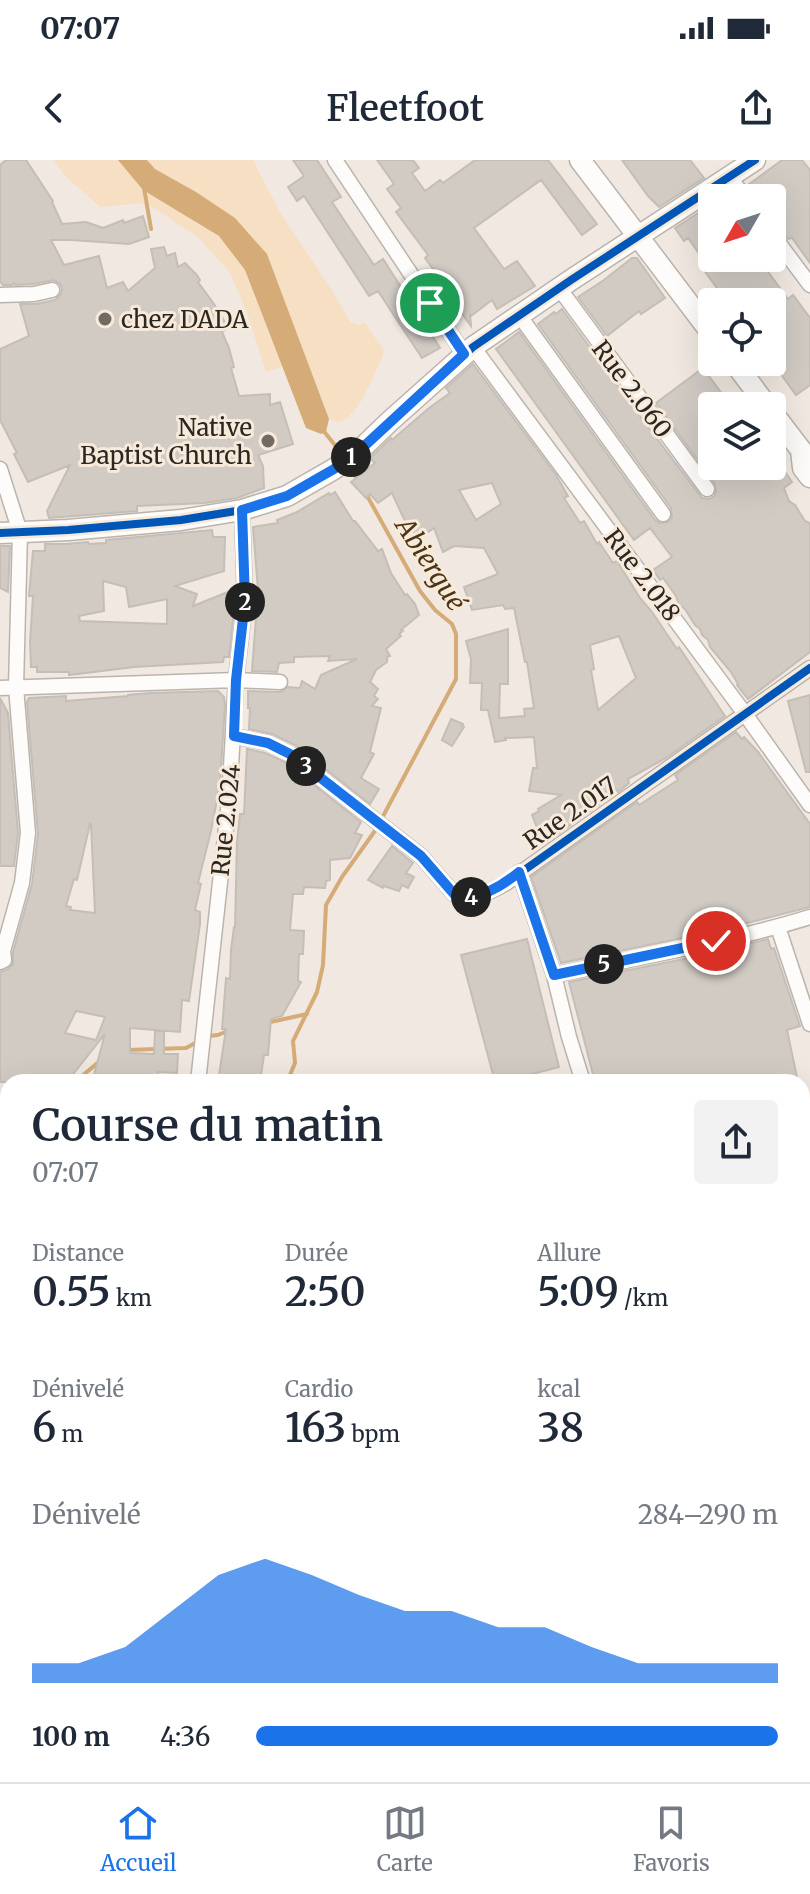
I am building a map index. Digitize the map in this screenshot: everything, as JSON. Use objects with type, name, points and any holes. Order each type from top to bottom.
[{"type":"street","name":"Rue 2.018","points":[[335,160],[468,350],[745,714],[810,805]]},
{"type":"street","points":[[580,160],[698,316]]},
{"type":"street","points":[[10,532],[181,520],[242,510],[287,496],[360,450],[468,350],[755,160]]},
{"type":"street","points":[[730,177],[735,184]]},
{"type":"street","points":[[786,253],[810,285]]},
{"type":"street","name":"Rue 2.060","points":[[559,288],[707,489]]},
{"type":"street","points":[[0,295],[52,290]]},
{"type":"street","points":[[519,315],[663,514]]},
{"type":"street","points":[[786,432],[807,462]]},
{"type":"street","points":[[0,469],[10,532],[16,687],[28,833],[22,883],[3,951],[4,960],[0,962]]},
{"type":"street","name":"Rue 2.024","points":[[199,1074],[229,801],[236,680],[245,601],[242,510]]},
{"type":"street","name":"Rue 2.017","points":[[234,736],[268,743],[290,754],[421,856],[460,898],[475,896],[506,883],[810,668]]},
{"type":"street","points":[[0,688],[236,680],[280,682]]},
{"type":"street","points":[[519,872],[554,975],[581,1074]]},
{"type":"street","points":[[554,975],[778,927],[810,917]]},
{"type":"street","points":[[778,927],[810,1024]]},
{"type":"shaded area","points":[[54,160],[118,160],[143,190],[219,236],[245,270],[282,367],[266,372],[230,273],[199,238],[146,203],[100,207],[64,175]]},
{"type":"shaded area","points":[[118,160],[147,160],[155,169],[235,218],[267,254],[329,419],[326,432],[321,434],[306,428],[245,270],[219,236],[143,190]]},
{"type":"shaded area","points":[[147,160],[253,160],[281,214],[351,322],[358,325],[365,323],[384,350],[365,394],[348,418],[338,422],[329,419],[267,254],[196,192],[155,169]]},
{"type":"building","points":[[6,160],[26,160],[53,201],[62,224],[86,222],[103,228],[143,216],[149,237],[129,244],[51,240],[64,265],[99,256],[107,288],[123,282],[128,291],[155,268],[151,249],[164,247],[167,256],[175,253],[178,267],[185,263],[197,275],[198,282],[226,324],[222,332],[229,348],[239,396],[270,394],[270,405],[280,402],[293,444],[258,455],[263,466],[264,488],[237,498],[205,503],[137,506],[137,511],[49,518],[47,511],[70,465],[28,482],[0,420],[0,349],[29,336],[20,304],[55,300],[62,289],[54,280],[15,285],[3,285],[0,281],[0,165]]},
{"type":"building","points":[[293,160],[317,160],[341,197],[332,202],[374,265],[383,259],[440,348],[422,358],[378,291],[369,296],[304,196],[297,201],[288,187],[304,176]]},
{"type":"building","points":[[377,160],[413,160],[419,168],[412,173],[425,191],[440,180],[443,183],[475,160],[548,160],[597,224],[582,235],[541,180],[474,228],[504,269],[517,261],[535,286],[497,309],[492,300],[470,314],[471,326],[455,304],[458,302],[425,258],[428,255],[396,212],[401,208],[387,189],[394,184]]},
{"type":"building","points":[[622,160],[690,160],[704,178],[659,207]]},
{"type":"building","points":[[782,160],[802,160],[810,170],[810,263],[792,238],[786,237],[786,184],[749,184]]},
{"type":"building","points":[[698,213],[698,252],[688,238],[684,241],[675,228]]},
{"type":"building","points":[[632,258],[637,258],[665,298],[641,314],[639,311],[607,336],[578,297]]},
{"type":"building","points":[[705,272],[768,272],[780,288],[717,288]]},
{"type":"building","points":[[793,295],[810,318],[810,385],[796,395],[782,376],[786,376],[786,296],[788,299]]},
{"type":"building","points":[[562,309],[702,498],[714,496],[716,492],[712,480],[786,480],[786,473],[792,482],[784,488],[789,501],[810,523],[810,652],[748,699],[700,629],[679,605],[663,578],[660,580],[653,570],[672,557],[650,528],[634,540],[496,349],[519,332],[655,520],[668,522],[672,517],[671,508],[538,324],[554,312],[556,314]]},
{"type":"building","points":[[473,364],[556,475],[568,496],[564,498],[580,523],[584,521],[613,563],[617,561],[725,716],[666,758],[628,779],[629,783],[618,792],[615,788],[596,797],[600,804],[548,841],[543,833],[540,835],[532,815],[561,795],[529,791],[533,768],[537,768],[534,737],[505,738],[495,742],[488,710],[481,710],[482,683],[470,683],[471,659],[466,641],[508,629],[508,684],[500,684],[499,718],[525,716],[524,709],[534,708],[514,608],[505,609],[503,605],[472,610],[464,587],[498,574],[484,548],[454,546],[443,552],[434,528],[418,539],[392,493],[378,503],[370,494],[366,498],[351,482],[375,463],[370,458],[391,438],[450,393],[446,388]],"holes":[[[492,483],[501,504],[476,520],[459,490]],[[619,636],[636,678],[598,710],[590,645]]]},
{"type":"building","points":[[698,372],[698,376],[709,376],[721,392],[698,392],[698,461],[656,403]]},
{"type":"building","points":[[335,492],[353,521],[378,551],[382,549],[391,573],[415,604],[419,615],[401,630],[401,636],[386,649],[390,656],[376,670],[370,682],[378,689],[374,696],[378,699],[372,706],[381,708],[370,752],[374,754],[361,778],[379,789],[370,804],[295,745],[272,734],[249,729],[248,691],[280,692],[288,687],[300,688],[302,681],[315,689],[321,675],[357,659],[328,661],[330,656],[294,657],[294,662],[279,663],[277,672],[252,671],[258,591],[253,527],[278,523],[277,520]]},
{"type":"building","points":[[212,530],[213,537],[225,537],[224,571],[175,586],[197,594],[193,606],[233,590],[235,601],[229,657],[224,657],[223,662],[134,667],[69,675],[69,672],[37,672],[37,667],[31,667],[33,596],[29,596],[33,551],[45,551],[45,544],[106,543],[106,540]],"holes":[[[103,581],[126,587],[129,607],[167,599],[167,624],[80,621],[79,616],[104,611]]]},
{"type":"building","points":[[0,546],[10,546],[8,592],[0,588]]},
{"type":"building","points":[[218,691],[224,697],[225,704],[220,784],[198,883],[201,884],[195,910],[200,912],[200,924],[189,1001],[182,1000],[180,1032],[130,1028],[130,1053],[154,1054],[155,1031],[164,1031],[164,1054],[178,1054],[177,1073],[94,1074],[105,1034],[73,1074],[0,1074],[0,972],[13,964],[13,952],[32,884],[38,834],[27,702],[29,698],[66,696],[66,701]],"holes":[[[91,824],[95,913],[70,910],[71,907],[66,906],[74,879],[77,880]],[[76,1011],[105,1017],[96,1040],[65,1033]]]},
{"type":"building","points":[[810,695],[810,772],[806,772],[788,701]]},
{"type":"building","points":[[0,698],[8,713],[18,833],[14,866],[0,866]]},
{"type":"building","points":[[451,719],[464,727],[452,746],[442,740]]},
{"type":"building","points":[[736,732],[758,752],[810,824],[810,907],[712,932],[561,963],[531,877],[637,802],[639,805],[678,780],[675,775]]},
{"type":"building","points":[[247,749],[285,762],[361,822],[355,833],[362,835],[350,858],[330,860],[330,880],[326,881],[325,888],[304,887],[303,894],[293,894],[290,930],[304,931],[303,954],[299,954],[298,981],[301,982],[282,1016],[271,1019],[268,1055],[264,1055],[261,1074],[219,1074],[226,1029],[222,1029],[226,978],[230,979],[235,927],[237,842],[240,814],[244,814]]},
{"type":"building","points":[[392,846],[413,863],[406,873],[414,877],[408,888],[402,885],[399,891],[383,888],[368,880]]},
{"type":"building","points":[[527,939],[559,1067],[532,1074],[493,1074],[461,955]]},
{"type":"building","points":[[768,939],[771,949],[774,948],[800,1026],[787,1030],[796,1074],[593,1074],[569,982]]},
{"type":"waterway","points":[[144,188],[151,229]]},
{"type":"waterway","name":"Abiergué","points":[[322,429],[342,454]]},
{"type":"waterway","name":"Abiergué","points":[[349,464],[358,481]]},
{"type":"waterway","name":"Abiergué","points":[[365,492],[420,591],[435,610],[452,624],[456,634],[456,679],[381,820]]},
{"type":"waterway","name":"Abiergué","points":[[290,1074],[295,1063],[293,1041],[317,992],[323,965],[326,905],[377,828]]},
{"type":"waterway","points":[[266,1023],[307,1014]]},
{"type":"waterway","points":[[208,1036],[230,1030]]},
{"type":"waterway","points":[[127,1050],[186,1048],[197,1042]]},
{"type":"waterway","points":[[84,1074],[101,1060]]},
{"type":"cycle path","points":[[0,533],[181,520],[242,510],[287,496],[360,450],[473,347],[755,160]]},
{"type":"cycle path","points":[[234,736],[268,743],[290,754],[421,856],[454,894],[474,897],[506,883],[810,668]]},
{"type":"place","name":"chez DADA","points":[[105,319]]},
{"type":"place","name":"Native Baptist Church","points":[[268,441]]},
{"type":"route","points":[[430,303],[464,354],[360,450],[334,469],[287,496],[242,510],[245,601],[236,680],[234,736],[268,743],[290,754],[421,856],[460,898],[494,889],[519,872],[554,975],[716,941]]}]
